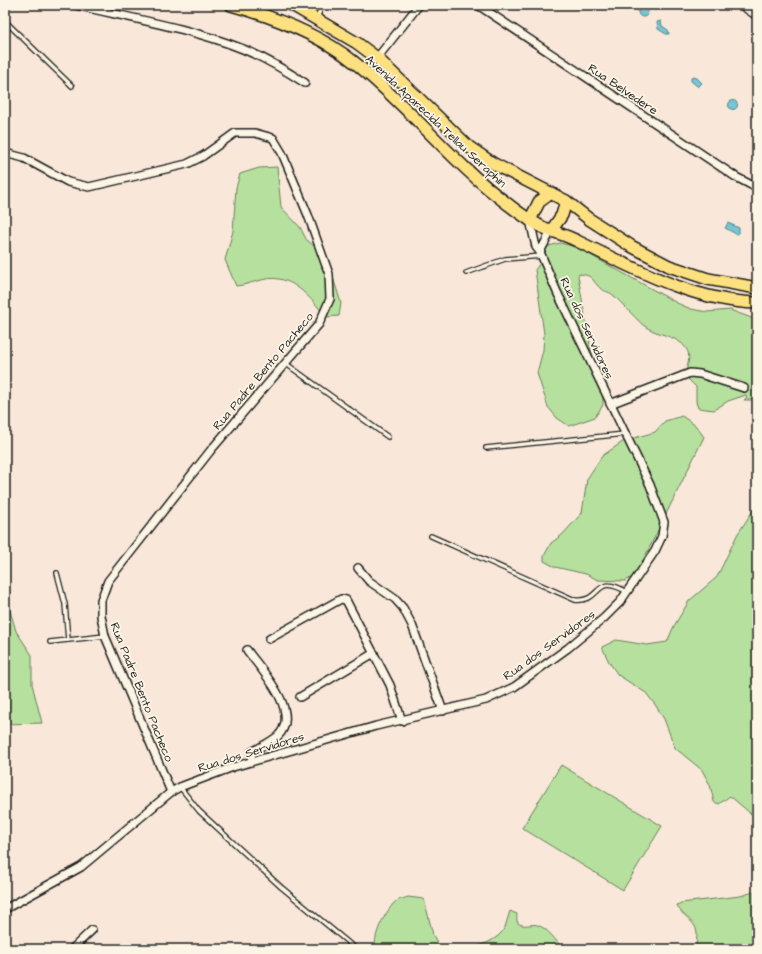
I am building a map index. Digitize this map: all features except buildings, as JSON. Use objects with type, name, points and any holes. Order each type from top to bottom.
[{"type":"main road","name":"Avenida Aparecida Tellau Seraphin","points":[[231,5],[263,14],[298,29],[352,61],[407,110],[448,153],[508,205],[530,220],[662,281],[693,292],[727,300],[757,303]]},
{"type":"main road","name":"Avenida Aparecida Tellau Seraphin","points":[[292,5],[357,43],[377,58],[469,147],[494,164],[566,201],[588,219],[670,266],[708,279],[757,288]]},
{"type":"main road","points":[[530,220],[539,202],[551,193]]},
{"type":"main road","points":[[552,231],[562,215],[566,201]]},
{"type":"street","points":[[74,5],[195,34],[243,49],[276,64],[305,83]]},
{"type":"street","points":[[377,58],[419,5]]},
{"type":"street","name":"Rua Belvedere","points":[[478,5],[736,178],[757,188]]},
{"type":"street","points":[[741,5],[757,16]]},
{"type":"street","name":"Rua Padre Bento Pacheco","points":[[5,153],[24,158],[68,182],[89,187],[186,164],[203,156],[235,133],[255,133],[273,138],[282,153],[308,215],[329,274],[330,299],[319,324],[211,450],[108,581],[101,600],[101,616],[105,636],[171,792]]},
{"type":"street","name":"Rua dos Servidores","points":[[5,909],[81,867],[171,792],[180,787],[206,776],[251,762],[402,720],[486,700],[514,687],[604,618],[628,592],[655,551],[662,536],[664,522],[650,485],[610,404],[541,254],[536,247],[530,220]]},
{"type":"street","points":[[541,254],[552,231]]},
{"type":"street","points":[[610,404],[690,373],[700,374],[744,388]]},
{"type":"street","points":[[358,568],[369,581],[395,599],[403,608],[412,625],[443,711]]},
{"type":"street","points":[[269,639],[341,599],[346,600],[390,686],[402,720]]},
{"type":"street","points":[[247,650],[281,698],[287,715],[284,726],[278,736],[252,752],[251,762]]},
{"type":"street","points":[[300,697],[374,653]]},
{"type":"street","points":[[72,949],[92,930]]},
{"type":"lane","points":[[317,19],[322,5]]},
{"type":"lane","points":[[5,21],[72,86]]},
{"type":"lane","points":[[466,274],[505,259],[541,254]]},
{"type":"lane","points":[[285,363],[388,437]]},
{"type":"lane","points":[[486,448],[625,434]]},
{"type":"lane","points":[[431,536],[575,600],[587,599],[604,585],[611,584],[628,592]]},
{"type":"lane","points":[[57,573],[65,604],[68,640]]},
{"type":"lane","points":[[50,642],[105,636]]},
{"type":"lane","points":[[180,787],[199,811],[281,887],[356,949]]},
{"type":"green space","points":[[277,167],[281,207],[300,227],[306,239],[317,249],[331,271],[341,303],[339,316],[326,317],[306,294],[293,284],[286,281],[274,278],[236,286],[225,260],[233,231],[236,188],[240,174],[259,168]]},
{"type":"green space","points":[[560,243],[576,247],[677,303],[691,309],[707,312],[730,310],[757,320],[757,400],[744,400],[747,397],[746,395],[728,401],[714,410],[698,408],[696,402],[696,387],[684,375],[689,358],[686,348],[677,340],[643,325],[612,294],[601,289],[590,277],[579,274],[578,276],[591,350],[603,391],[603,405],[595,417],[569,426],[557,418],[548,407],[537,373],[543,350],[544,334],[535,270],[542,260],[539,254],[549,246]]},
{"type":"green space","points":[[682,416],[696,426],[704,437],[636,575],[625,581],[598,580],[586,574],[555,567],[544,561],[544,556],[551,543],[562,535],[582,513],[587,479],[602,456],[624,441],[655,432],[665,421]]},
{"type":"green space","points":[[757,508],[757,819],[730,796],[719,804],[714,802],[710,785],[702,770],[675,748],[664,719],[656,706],[646,693],[618,675],[609,662],[602,647],[616,640],[647,645],[667,642],[674,626],[689,601],[717,577],[737,535],[754,509]]},
{"type":"green space","points":[[7,600],[16,631],[32,655],[32,684],[42,723],[5,724],[5,603]]},
{"type":"green space","points":[[561,765],[662,826],[623,890],[522,828]]},
{"type":"green space","points":[[757,891],[757,949],[696,949],[696,928],[677,905],[681,903],[740,896]]},
{"type":"green space","points":[[408,897],[424,899],[433,935],[439,946],[449,949],[376,949],[376,938],[380,925],[390,907],[399,900]]},
{"type":"green space","points":[[510,911],[517,914],[518,923],[535,925],[545,929],[563,949],[463,949],[481,945],[498,936],[505,927]]},
{"type":"water","points":[[641,7],[645,7],[648,12],[645,17],[641,17],[638,14],[638,10]]},
{"type":"water","points":[[661,21],[662,26],[668,30],[669,34],[666,34],[658,29],[657,22]]},
{"type":"water","points":[[694,77],[702,83],[699,86],[691,81],[691,78]]},
{"type":"water","points":[[731,101],[735,101],[737,105],[735,109],[731,109],[729,107],[729,103]]},
{"type":"water","points":[[728,223],[739,228],[739,233],[736,234],[725,228]]}]
